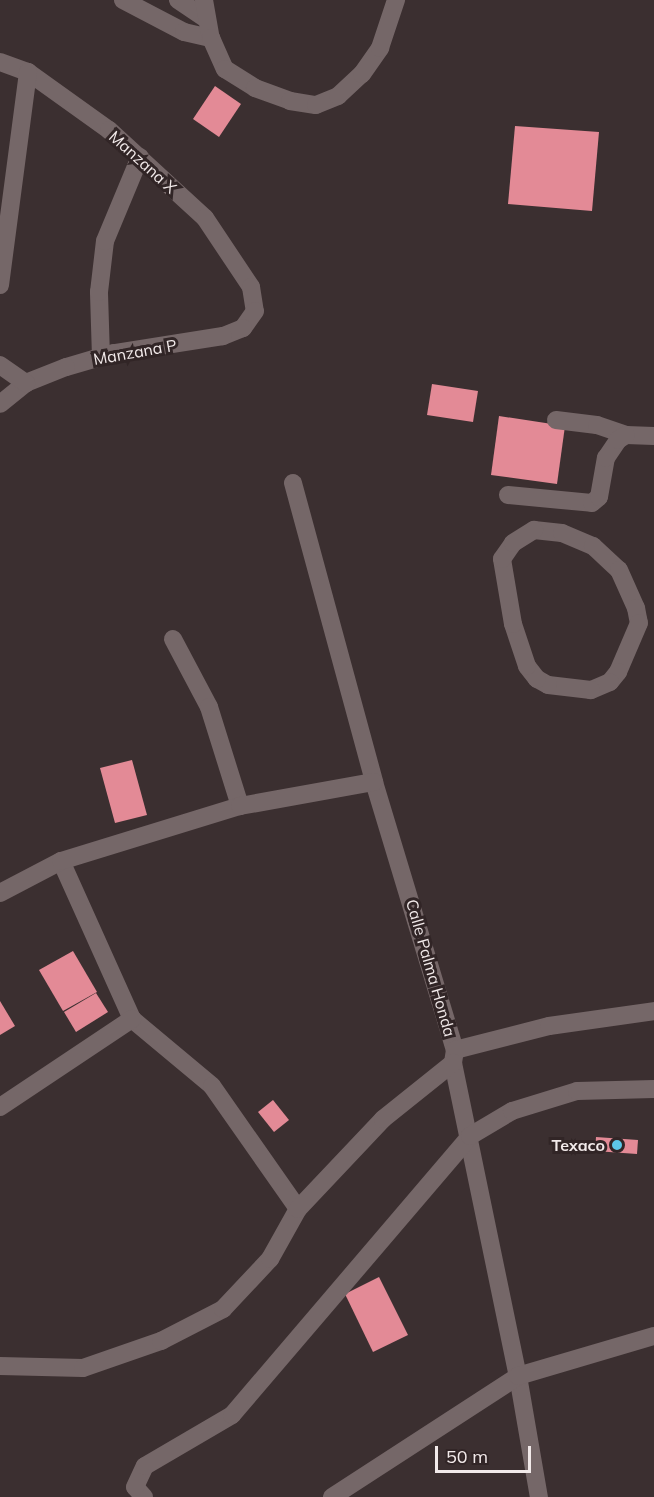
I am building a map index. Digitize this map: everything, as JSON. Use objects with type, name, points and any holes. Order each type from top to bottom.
[{"type":"street","points":[[123,0],[184,32],[211,38]]},
{"type":"street","points":[[178,0],[206,19]]},
{"type":"street","points":[[204,0],[211,38],[225,69],[255,88],[290,101],[316,105],[338,96],[362,74],[380,48],[396,0]]},
{"type":"street","name":"Manzana X","points":[[0,62],[28,72],[109,130],[140,157],[205,218],[254,296]]},
{"type":"street","points":[[0,285],[28,72]]},
{"type":"street","points":[[101,357],[99,292],[105,241],[140,157]]},
{"type":"street","name":"Manzana P","points":[[0,404],[26,383],[101,357],[223,336],[243,328],[255,311],[254,296]]},
{"type":"street","points":[[0,365],[26,383]]},
{"type":"street","points":[[555,420],[597,425],[626,435],[654,436]]},
{"type":"street","points":[[508,495],[592,503],[599,497],[606,458],[618,440],[626,435]]},
{"type":"street","name":"Calle Palma Honda","points":[[293,483],[374,782],[454,1057],[518,1376],[538,1497]]},
{"type":"street","points":[[534,530],[580,539],[593,546],[619,570],[646,622],[609,682],[591,690],[548,685],[537,679],[527,666],[513,624],[502,559],[513,543],[534,530]]},
{"type":"street","points":[[173,639],[209,707],[240,806]]},
{"type":"street","points":[[0,893],[61,861],[240,806],[374,782]]},
{"type":"street","points":[[61,861],[132,1019],[212,1086],[298,1209]]},
{"type":"street","points":[[0,1366],[83,1368],[161,1341],[223,1309],[270,1259],[298,1209],[383,1119],[454,1057],[549,1026],[654,1011]]},
{"type":"street","points":[[0,1107],[132,1019]]},
{"type":"street","points":[[144,1497],[135,1487],[145,1466],[232,1415],[470,1136],[512,1110],[577,1091],[654,1089]]},
{"type":"street","points":[[332,1497],[518,1376],[654,1336]]},
{"type":"building","points":[[215,86],[241,104],[219,137],[193,119]]},
{"type":"building","points":[[515,126],[599,132],[592,211],[508,204]]},
{"type":"building","points":[[432,384],[478,391],[473,422],[427,415]]},
{"type":"building","points":[[499,416],[565,426],[557,484],[491,475]]},
{"type":"building","points":[[132,760],[147,815],[115,823],[100,768]]},
{"type":"building","points":[[73,951],[97,992],[63,1011],[39,970]]},
{"type":"building","points":[[96,993],[108,1012],[76,1032],[64,1012]]},
{"type":"building","points":[[0,1001],[15,1026],[0,1035]]},
{"type":"building","points":[[273,1100],[289,1120],[274,1132],[258,1112]]},
{"type":"building","name":"Texaco","points":[[596,1137],[638,1140],[637,1154],[595,1151]]},
{"type":"building","points":[[379,1277],[408,1335],[373,1352],[345,1294]]},
{"type":"place","name":"Texaco","points":[[617,1145]]}]
